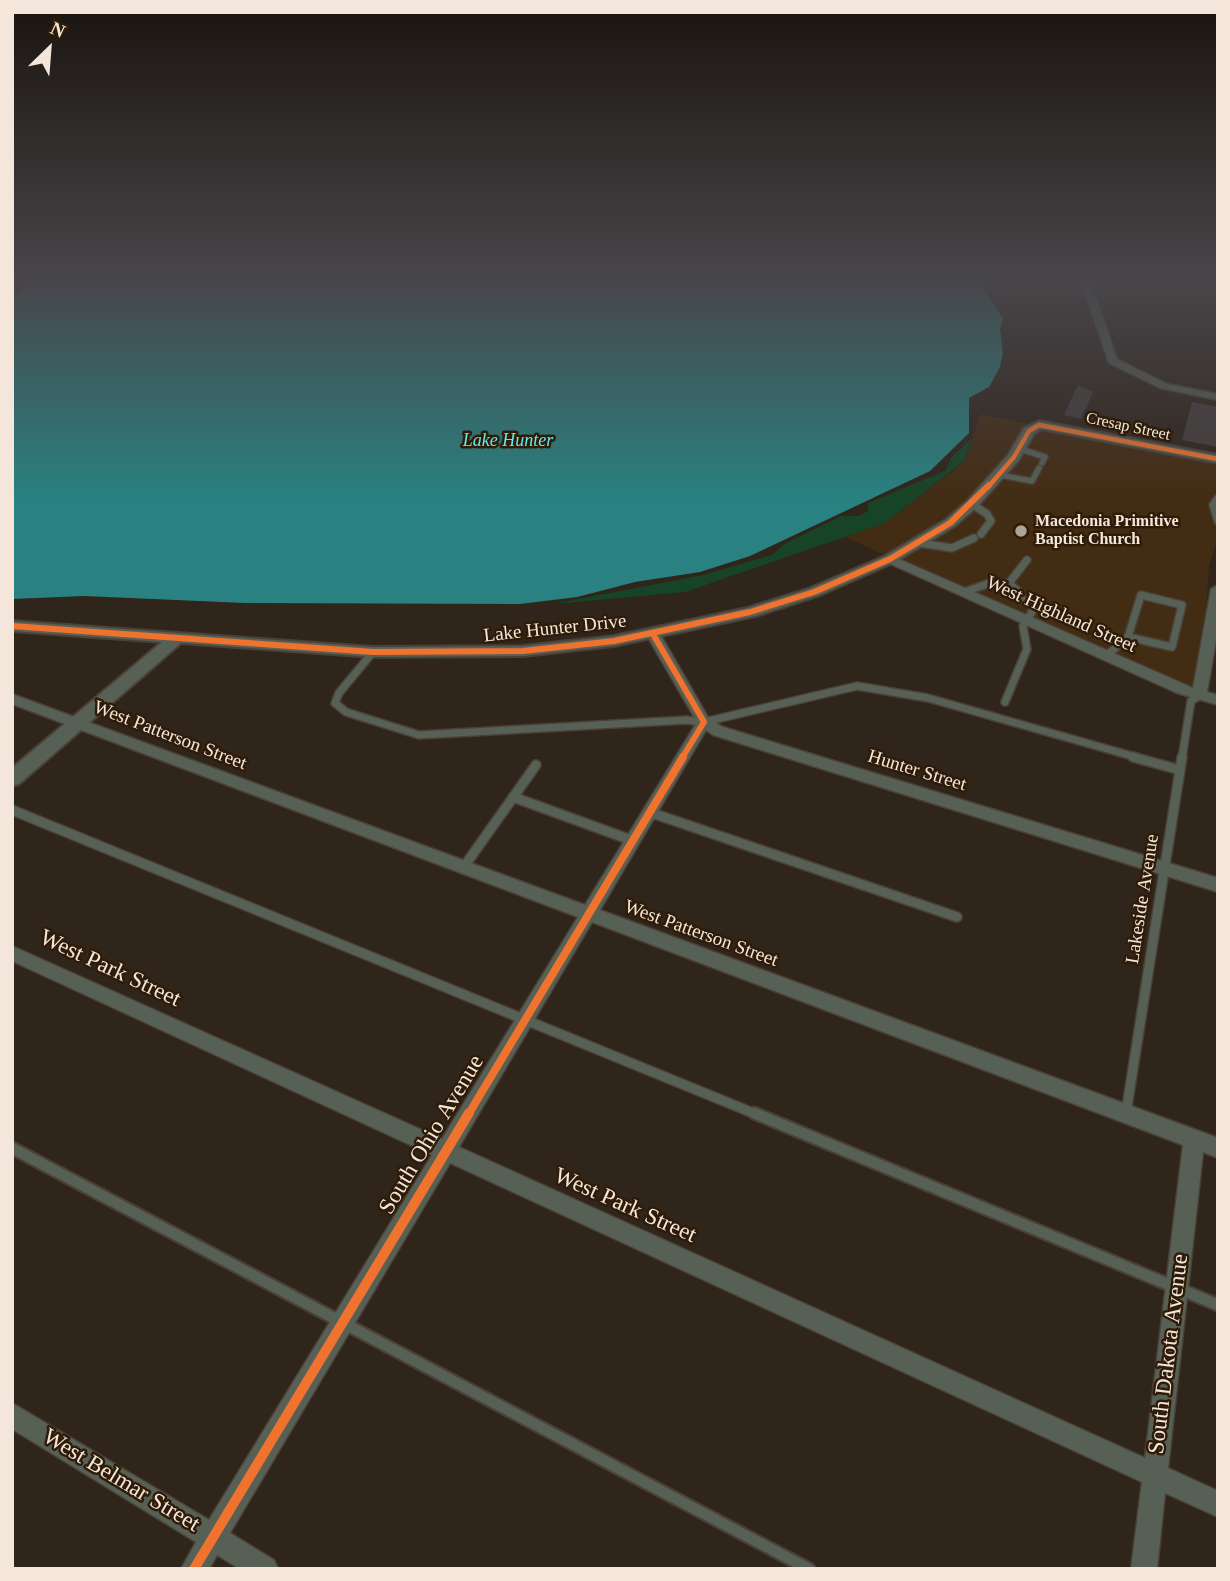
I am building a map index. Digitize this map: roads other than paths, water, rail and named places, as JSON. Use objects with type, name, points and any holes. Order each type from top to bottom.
[{"type":"street","points":[[1110,352],[1113,361],[1164,386],[1218,397]]},
{"type":"street","name":"Cresap Street","points":[[1034,427],[1051,425],[1218,459]]},
{"type":"street","name":"Lake Hunter Drive","points":[[12,626],[373,652],[523,651],[653,634],[738,615],[814,592],[890,559],[919,543],[972,505],[1000,475],[1034,427]]},
{"type":"street","name":"West Highland Street","points":[[890,559],[1199,696],[1218,700]]},
{"type":"street","points":[[1199,696],[1218,589]]},
{"type":"street","points":[[653,634],[704,722]]},
{"type":"street","points":[[12,779],[177,638]]},
{"type":"street","name":"West Patterson Street","points":[[12,699],[1218,1148]]},
{"type":"street","name":"South Ohio Avenue","points":[[194,1569],[704,722]]},
{"type":"street","name":"Hunter Street","points":[[704,722],[718,731],[1218,886]]},
{"type":"street","name":"West Park Street","points":[[12,953],[443,1153],[1218,1504]]},
{"type":"street","name":"South Dakota Avenue","points":[[1144,1569],[1194,1140]]},
{"type":"street","name":"West Belmar Street","points":[[12,1415],[265,1569]]},
{"type":"lane","points":[[1000,475],[1032,481],[1045,457],[1020,449]]},
{"type":"lane","points":[[1218,498],[1213,505],[1218,521]]},
{"type":"lane","points":[[919,543],[952,548],[977,536],[990,521],[987,514],[972,505]]},
{"type":"lane","points":[[1009,583],[1027,560]]},
{"type":"lane","points":[[964,593],[987,584],[1009,583],[1018,592],[1018,597],[1035,607],[1022,632],[1027,649],[1005,702]]},
{"type":"lane","points":[[1106,656],[1128,637],[1141,595],[1182,605],[1172,647],[1128,637]]},
{"type":"lane","points":[[373,652],[339,693],[335,703],[346,712],[407,732],[434,735],[686,720],[704,722],[857,686],[877,687],[1008,719],[1180,770]]},
{"type":"lane","name":"Lakeside Avenue","points":[[1126,1114],[1191,701],[1199,696]]},
{"type":"lane","points":[[463,868],[536,765]]},
{"type":"lane","points":[[513,797],[631,840]]},
{"type":"lane","points":[[12,810],[525,1018],[1218,1305]]},
{"type":"lane","points":[[649,811],[957,918]]},
{"type":"lane","points":[[12,1148],[809,1569]]},
{"type":"water","name":"Lake Hunter","points":[[12,352],[1003,352],[1000,367],[989,387],[969,398],[969,433],[930,471],[750,556],[700,572],[635,582],[577,597],[520,604],[245,603],[84,596],[12,599]]},
{"type":"place","name":"Macedonia Primitive Baptist Church","points":[[1021,531]]}]
